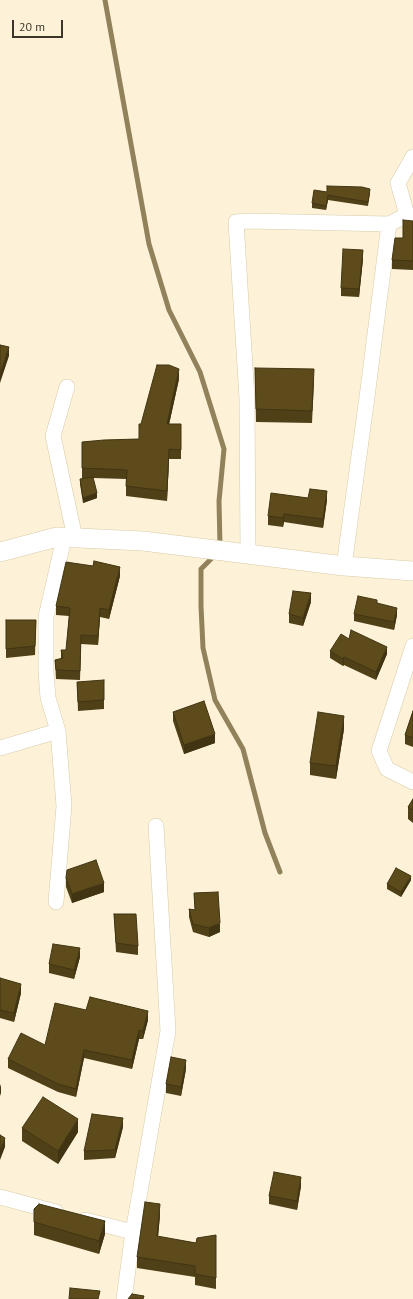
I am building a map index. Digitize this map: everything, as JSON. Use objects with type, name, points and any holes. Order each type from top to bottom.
[{"type":"street","points":[[248,554],[247,399],[236,222],[255,221],[389,224],[410,215],[398,183],[413,157]]},
{"type":"street","points":[[344,566],[389,224]]},
{"type":"street","points":[[56,902],[64,806],[58,731],[48,698],[46,672],[46,617],[69,538],[53,436],[67,387]]},
{"type":"street","points":[[0,552],[57,537],[143,542],[344,566],[413,571]]},
{"type":"street","points":[[413,646],[379,751],[387,769],[413,782]]},
{"type":"street","points":[[0,748],[58,731]]},
{"type":"street","points":[[124,1299],[132,1232],[168,1031],[156,826]]},
{"type":"street","points":[[0,1197],[132,1232]]},
{"type":"building","points":[[327,186],[362,187],[370,189],[368,202],[328,195],[326,206],[312,203],[314,190],[327,192]]},
{"type":"building","points":[[403,220],[413,221],[413,261],[392,260],[395,238],[403,238]]},
{"type":"building","points":[[343,249],[363,250],[359,289],[341,288]]},
{"type":"building","points":[[0,345],[9,347],[0,374]]},
{"type":"building","points":[[157,365],[169,365],[179,369],[167,424],[181,424],[181,450],[169,449],[167,491],[126,486],[127,470],[82,468],[82,442],[139,439],[139,424],[141,424]]},
{"type":"building","points":[[255,368],[314,369],[312,411],[256,409]]},
{"type":"building","points":[[93,477],[97,493],[83,498],[80,479]]},
{"type":"building","points":[[310,489],[327,491],[323,519],[284,514],[283,518],[268,516],[271,493],[308,498]]},
{"type":"building","points":[[94,561],[120,567],[109,610],[100,608],[98,636],[81,635],[80,671],[56,670],[55,660],[63,658],[61,650],[66,650],[70,608],[56,606],[66,562],[93,566]]},
{"type":"building","points":[[293,591],[311,593],[303,618],[289,614]]},
{"type":"building","points":[[358,596],[377,600],[377,603],[397,608],[394,622],[354,614]]},
{"type":"building","points":[[6,620],[36,620],[35,646],[6,649]]},
{"type":"building","points":[[351,630],[387,647],[376,672],[344,657],[343,659],[330,651],[341,634],[349,639]]},
{"type":"building","points":[[104,680],[104,700],[78,702],[77,682]]},
{"type":"building","points":[[204,701],[215,734],[184,745],[173,712]]},
{"type":"building","points":[[413,711],[413,738],[405,735]]},
{"type":"building","points":[[318,712],[344,716],[336,766],[310,763]]},
{"type":"building","points":[[413,799],[413,810],[408,807]]},
{"type":"building","points":[[96,860],[104,883],[72,894],[66,878],[67,870]]},
{"type":"building","points":[[396,868],[411,876],[401,892],[387,884]]},
{"type":"building","points":[[218,892],[220,923],[209,928],[193,924],[189,909],[195,910],[194,893]]},
{"type":"building","points":[[114,914],[136,914],[138,946],[116,943]]},
{"type":"building","points":[[53,944],[80,948],[74,970],[49,964]]},
{"type":"building","points":[[0,978],[21,984],[14,1013],[0,1010]]},
{"type":"building","points":[[90,997],[148,1011],[143,1031],[139,1030],[132,1060],[84,1050],[76,1089],[58,1084],[8,1059],[21,1033],[45,1045],[55,1003],[86,1010]]},
{"type":"building","points":[[171,1057],[186,1060],[181,1087],[166,1084]]},
{"type":"building","points":[[43,1097],[78,1119],[58,1151],[22,1128]]},
{"type":"building","points":[[92,1114],[123,1118],[115,1150],[84,1151]]},
{"type":"building","points":[[0,1135],[5,1138],[0,1151]]},
{"type":"building","points":[[274,1172],[301,1177],[297,1201],[269,1196]]},
{"type":"building","points":[[145,1202],[160,1204],[157,1236],[196,1243],[197,1238],[216,1235],[216,1278],[195,1274],[195,1266],[137,1257]]},
{"type":"building","points":[[39,1204],[105,1221],[99,1241],[34,1222],[34,1209]]},
{"type":"building","points":[[70,1288],[100,1291],[98,1299],[69,1299]]},
{"type":"building","points":[[132,1294],[144,1296],[143,1299],[128,1299]]},
{"type":"waterway","points":[[105,0],[149,244],[169,310],[200,372],[224,449],[219,501],[220,546]]},
{"type":"waterway","points":[[216,554],[201,569],[203,648],[215,700],[243,749],[265,833],[280,872]]}]
